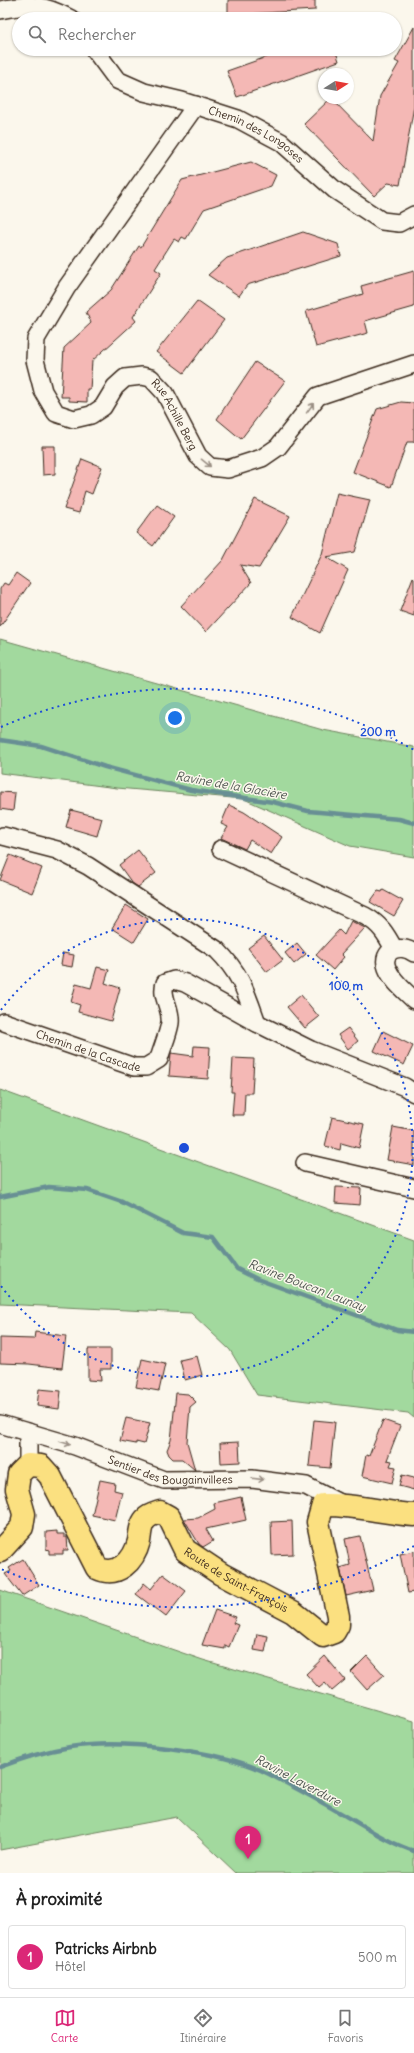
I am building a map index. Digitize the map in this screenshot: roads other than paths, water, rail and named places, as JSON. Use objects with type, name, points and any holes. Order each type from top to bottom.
[{"type":"main road","name":"Route de Saint-François","points":[[28,1465],[41,1466],[50,1476],[97,1568],[105,1572],[119,1571],[125,1566],[132,1558],[139,1543],[143,1523],[150,1515],[160,1512],[169,1517],[185,1550],[221,1574],[293,1612],[323,1636],[334,1632],[338,1625],[338,1616],[318,1522],[323,1505],[341,1504],[398,1514],[414,1515]]},
{"type":"main road","points":[[0,1551],[22,1528],[24,1514],[17,1489],[19,1474],[28,1465]]},
{"type":"street","points":[[0,10],[35,5],[58,12]]},
{"type":"street","name":"Chemin des Longoses","points":[[99,56],[117,80],[144,92],[238,119],[281,142],[335,190],[382,221],[399,223],[414,215]]},
{"type":"street","name":"Rue Achille Berg","points":[[196,106],[67,287],[36,339],[35,360],[43,391],[56,413],[74,419],[92,415],[103,407],[115,387],[125,378],[142,376],[150,378],[157,383],[165,393],[180,418],[198,456],[210,467],[228,469],[262,458],[278,447],[318,396],[414,364]]},
{"type":"street","points":[[3,836],[57,850],[88,866],[216,950],[229,962],[241,979],[257,1023]]},
{"type":"street","points":[[221,849],[366,916],[377,923],[385,932],[394,949]]},
{"type":"street","points":[[414,953],[401,947],[394,949],[388,954],[385,960],[387,969],[393,978],[414,1000]]},
{"type":"street","name":"Chemin de la Cascade","points":[[4,1022],[52,1040],[134,1067],[146,1067],[159,1059],[170,1022],[169,1010],[162,990],[165,983],[174,980],[185,983],[257,1023],[311,1050],[405,1087],[414,1093]]},
{"type":"street","points":[[305,1163],[414,1188]]},
{"type":"street","name":"Sentier des Bougainvillees","points":[[0,1424],[75,1446],[164,1480],[252,1479],[306,1486],[341,1504]]},
{"type":"street","points":[[28,1432],[28,1465]]},
{"type":"waterway","name":"Ravine de la Glacière","points":[[0,740],[41,746],[105,767],[191,790],[273,802],[308,811],[399,819],[414,823]]},
{"type":"waterway","name":"Ravine Boucan Launay","points":[[0,1197],[49,1187],[87,1190],[122,1202],[183,1233],[213,1237],[237,1269],[257,1279],[397,1330],[414,1332]]},
{"type":"waterway","name":"Ravine Laverdure","points":[[0,1767],[52,1751],[70,1747],[92,1745],[117,1744],[172,1748],[199,1753],[226,1759],[269,1774],[387,1840],[414,1851]]},
{"type":"place","name":"Patricks Airbnb","points":[[248,1859]]}]
